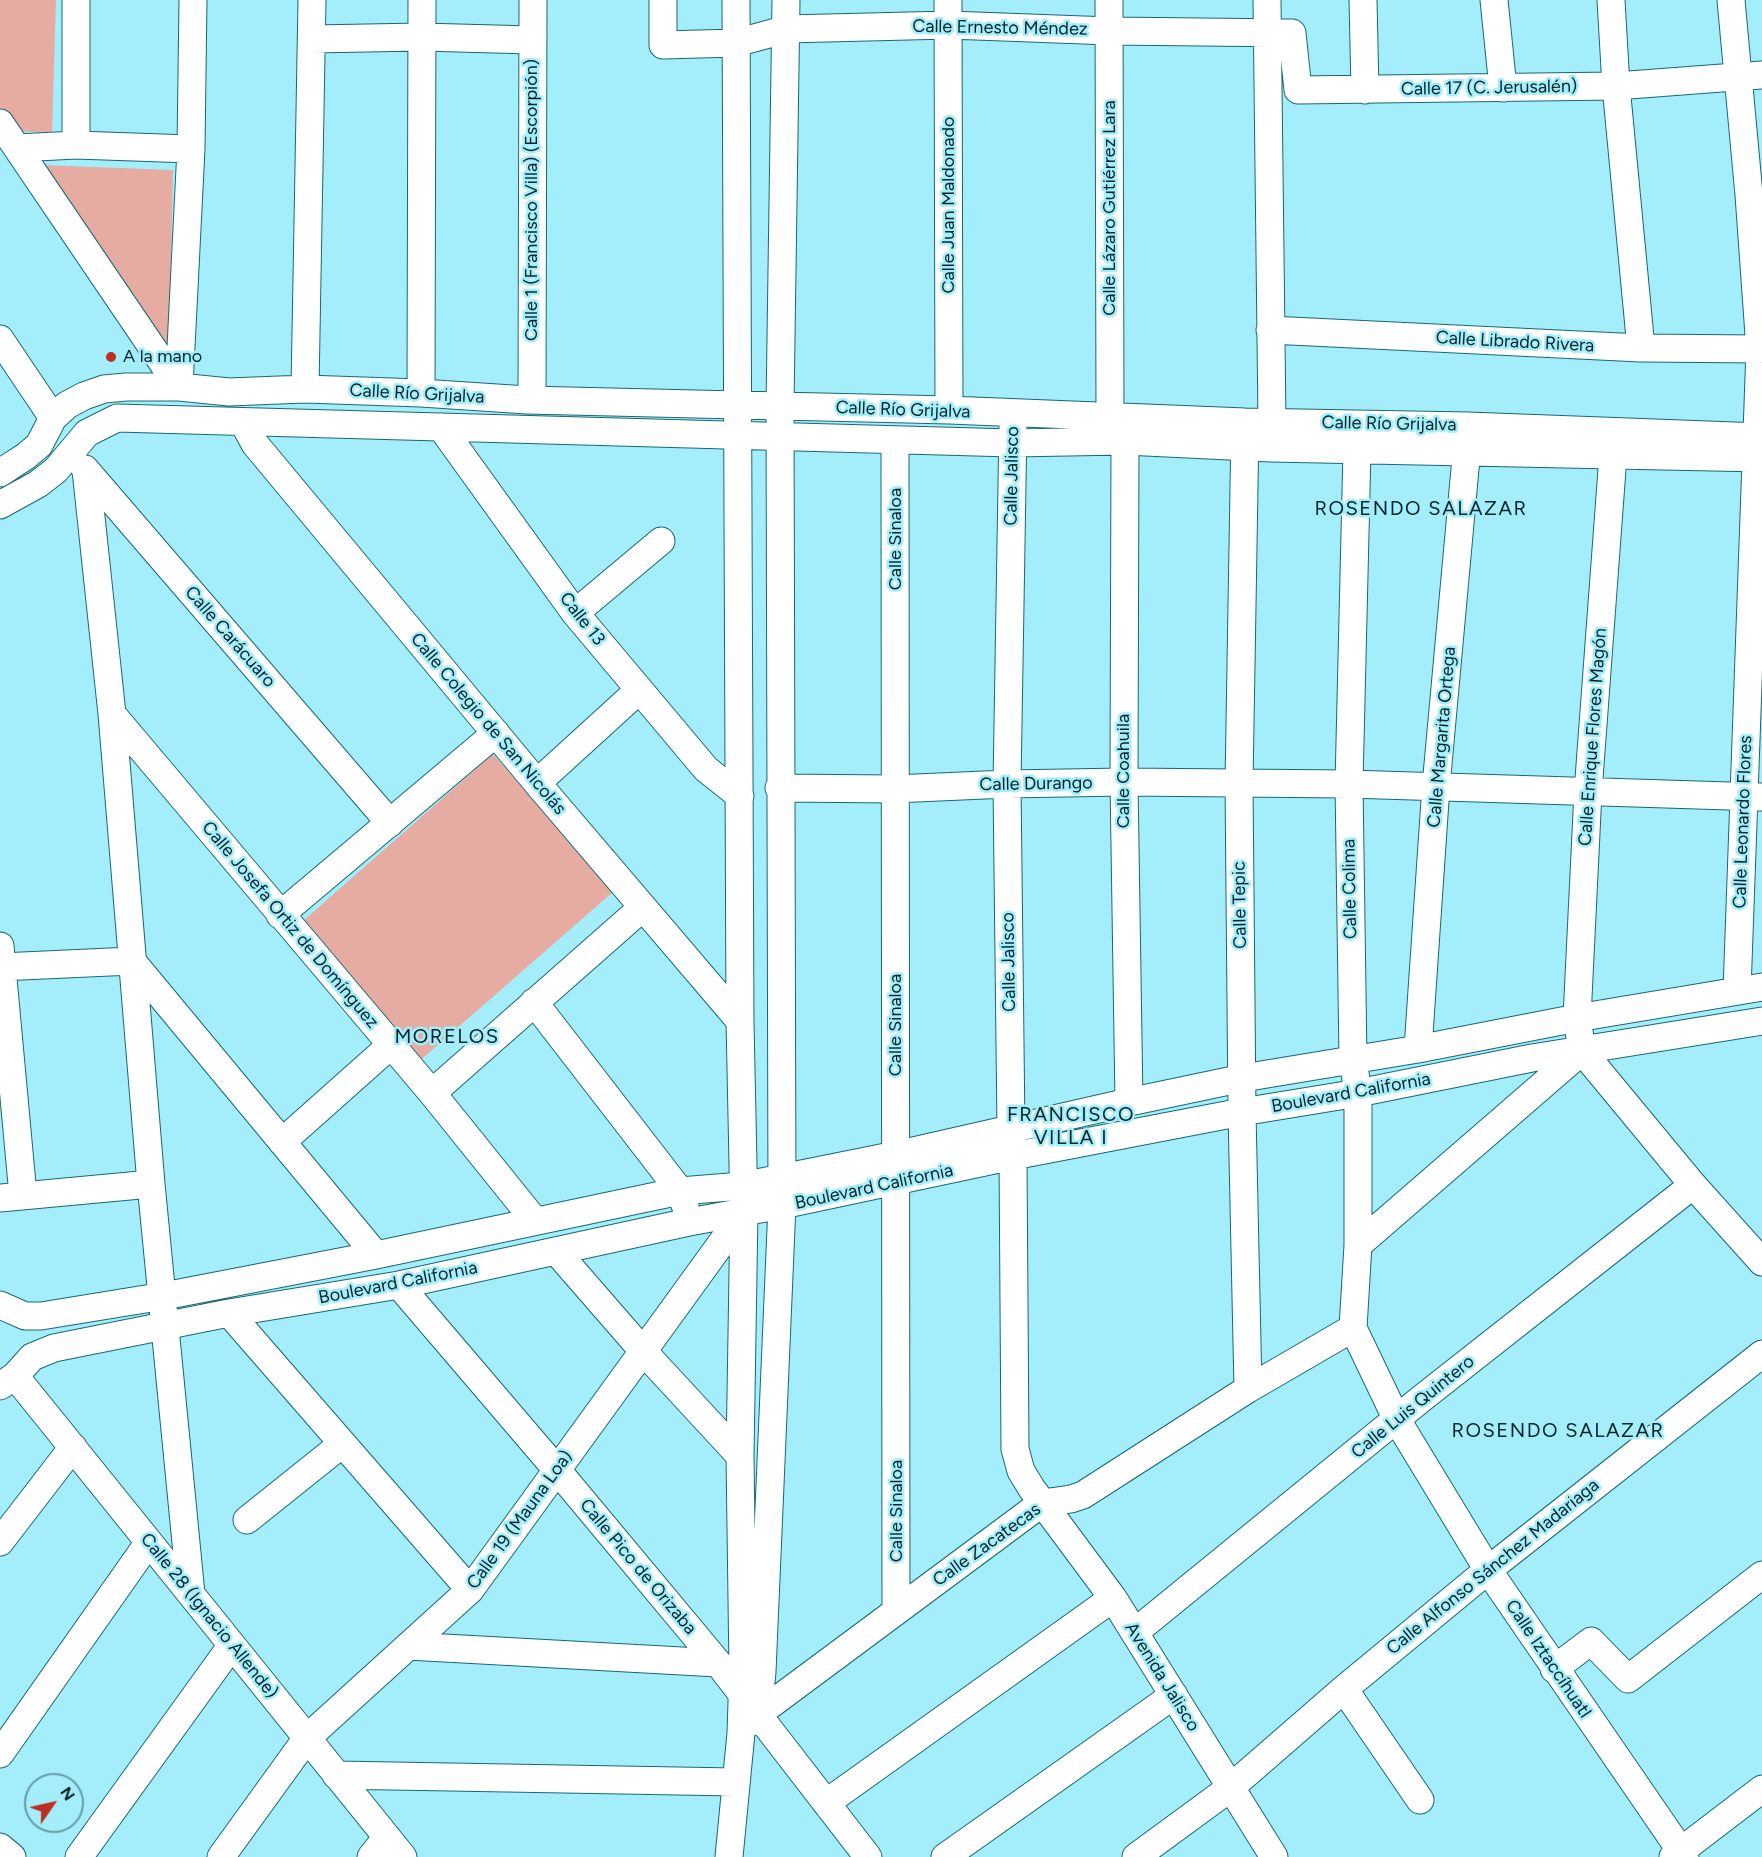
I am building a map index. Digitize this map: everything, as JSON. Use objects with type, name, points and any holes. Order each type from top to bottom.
[{"type":"street","points":[[76,0],[76,145]]},
{"type":"street","points":[[179,387],[190,149],[193,0]]},
{"type":"street","points":[[305,389],[312,0]]},
{"type":"street","points":[[421,393],[422,0]]},
{"type":"street","name":"Calle 1 (Francisco Villa) (Escorpión)","points":[[532,400],[533,0]]},
{"type":"street","name":"Calle Ernesto Méndez","points":[[663,0],[663,45],[736,43],[787,29],[948,13],[1110,31],[1266,33]]},
{"type":"street","points":[[736,0],[740,1021],[743,1199],[740,1456],[747,1714]]},
{"type":"street","points":[[729,1857],[735,1782],[747,1714],[762,1672],[782,1205],[779,788],[780,406],[786,0]]},
{"type":"street","name":"Calle Lázaro Gutiérrez Lara","points":[[1109,0],[1110,417]]},
{"type":"street","points":[[1267,0],[1272,422]]},
{"type":"street","points":[[1363,0],[1365,90]]},
{"type":"street","points":[[1494,0],[1503,88]]},
{"type":"street","points":[[1611,0],[1616,86],[1641,348]]},
{"type":"street","name":"Calle Leonardo Flores","points":[[1731,0],[1750,75],[1760,310],[1760,447],[1750,984]]},
{"type":"street","name":"Calle Juan Maldonado","points":[[948,13],[949,410]]},
{"type":"street","name":"Calle 17 (C. Jerusalén)","points":[[1266,33],[1292,33],[1298,90],[1616,86],[1750,75]]},
{"type":"street","points":[[313,39],[532,40]]},
{"type":"street","points":[[0,123],[179,387]]},
{"type":"street","points":[[17,148],[76,145],[190,149]]},
{"type":"street","name":"Calle Librado Rivera","points":[[1270,330],[1641,348],[1760,349]]},
{"type":"street","points":[[0,339],[53,418],[39,444],[26,456],[0,473]]},
{"type":"street","name":"Calle Río Grijalva","points":[[53,418],[67,405],[104,389],[179,387],[229,392],[305,389],[532,400],[949,410],[1110,417],[1357,450],[1613,456],[1760,447]]},
{"type":"street","points":[[84,396],[103,425]]},
{"type":"street","name":"Calle Jalisco","points":[[1013,414],[1006,784],[1013,1156],[1015,1449],[1021,1471],[1042,1503]]},
{"type":"street","name":"Calle Río Grijalva","points":[[0,505],[38,484],[56,470],[79,460],[87,433],[117,418],[1012,443],[1125,441],[1245,434],[1272,422],[1468,426],[1760,447]]},
{"type":"street","name":"Calle Colegio de San Nicolás","points":[[243,422],[255,444],[642,908],[740,1021]]},
{"type":"street","name":"Calle Margarita Ortega","points":[[1418,1042],[1436,786],[1468,453],[1468,426]]},
{"type":"street","name":"Calle 13","points":[[441,427],[575,613],[706,770],[740,796]]},
{"type":"street","name":"Calle Tepic","points":[[1245,434],[1239,783],[1242,1112],[1248,1389]]},
{"type":"street","name":"Calle Sinaloa","points":[[896,440],[896,1611]]},
{"type":"street","name":"Calle Coahuila","points":[[1125,441],[1124,782],[1129,1102]]},
{"type":"street","name":"Calle Colima","points":[[1353,1328],[1358,1245],[1358,1093],[1353,1060],[1349,784],[1357,450]]},
{"type":"street","name":"Calle Enrique Flores Magón","points":[[1582,1051],[1577,1013],[1588,792],[1613,456]]},
{"type":"street","points":[[79,460],[112,714],[151,1184],[191,1594]]},
{"type":"street","name":"Calle Carácuaro","points":[[79,460],[390,823]]},
{"type":"street","points":[[575,613],[661,541]]},
{"type":"street","points":[[537,783],[639,690]]},
{"type":"street","name":"Calle Josefa Ortiz de Domínguez","points":[[112,714],[432,1093],[535,1221]]},
{"type":"street","points":[[280,915],[496,733]]},
{"type":"street","name":"Calle Durango","points":[[779,788],[896,789],[1124,782],[1349,784],[1753,797]]},
{"type":"street","points":[[432,1093],[642,908]]},
{"type":"street","points":[[151,1184],[12,1197],[1,960],[132,961],[376,1255]]},
{"type":"street","name":"Boulevard California","points":[[15,1373],[54,1348],[229,1313],[399,1285],[692,1222],[743,1199],[781,1178],[896,1155],[1243,1078],[1353,1060],[1418,1042],[1750,984]]},
{"type":"street","points":[[534,1002],[680,1191],[692,1222]]},
{"type":"street","name":"Boulevard California","points":[[0,1305],[25,1316],[41,1316],[162,1296],[376,1255],[680,1191],[782,1205],[1013,1156],[1242,1112],[1358,1093],[1532,1058],[1762,1021]]},
{"type":"street","points":[[282,1142],[391,1045]]},
{"type":"street","points":[[1358,1245],[1582,1051],[1693,1185],[1762,1262]]},
{"type":"street","name":"Calle Luis Quintero","points":[[1135,1632],[1693,1185]]},
{"type":"street","name":"Calle 19 (Mauna Loa)","points":[[221,1857],[307,1738],[470,1590],[643,1351],[743,1199]]},
{"type":"street","points":[[556,1251],[643,1351],[740,1456]]},
{"type":"street","name":"Calle Pico de Orizaba","points":[[399,1285],[718,1663],[747,1714],[826,1803],[868,1857]]},
{"type":"street","points":[[229,1313],[470,1590]]},
{"type":"street","points":[[15,1373],[32,1336],[25,1316]]},
{"type":"street","name":"Calle Zacatecas","points":[[747,1714],[896,1611],[1042,1503],[1083,1495],[1248,1389],[1353,1328]]},
{"type":"street","name":"Calle Iztaccíhuatl","points":[[1353,1328],[1397,1420],[1488,1570],[1680,1855]]},
{"type":"street","name":"Calle Alfonso Sánchez Madariaga","points":[[1136,1857],[1230,1788],[1344,1689],[1488,1570],[1762,1354]]},
{"type":"street","name":"Calle 28 (Ignacio Allende)","points":[[15,1373],[336,1775],[387,1850]]},
{"type":"street","points":[[247,1520],[342,1444]]},
{"type":"street","points":[[0,1542],[73,1447]]},
{"type":"street","name":"Avenida Jalisco","points":[[1042,1503],[1113,1598],[1274,1857]]},
{"type":"street","points":[[0,1754],[149,1542]]},
{"type":"street","points":[[1554,1669],[1591,1641],[1628,1679],[1762,1575]]},
{"type":"street","points":[[826,1803],[1113,1598]]},
{"type":"street","points":[[79,1857],[232,1645]]},
{"type":"street","points":[[408,1646],[718,1663]]},
{"type":"street","points":[[1344,1689],[1420,1800]]},
{"type":"street","points":[[945,1857],[1174,1695]]},
{"type":"street","points":[[336,1775],[735,1782]]},
{"type":"street","points":[[1680,1855],[1762,1789]]},
{"type":"street","points":[[0,1847],[12,1857]]},
{"type":"shaded area","points":[[0,0],[56,0],[52,133],[14,131],[0,111]]},
{"type":"shaded area","points":[[40,165],[173,170],[169,356]]},
{"type":"shaded area","points":[[493,754],[613,892],[416,1064],[296,927]]},
{"type":"place","name":"A la mano","points":[[111,357]]},
{"type":"district","name":"ROSENDO SALAZAR","points":[[1421,509]]},
{"type":"district","name":"MORELOS","points":[[447,1037]]},
{"type":"district","name":"FRANCISCO VILLA I","points":[[1071,1126]]},
{"type":"district","name":"ROSENDO SALAZAR","points":[[1558,1431]]}]
